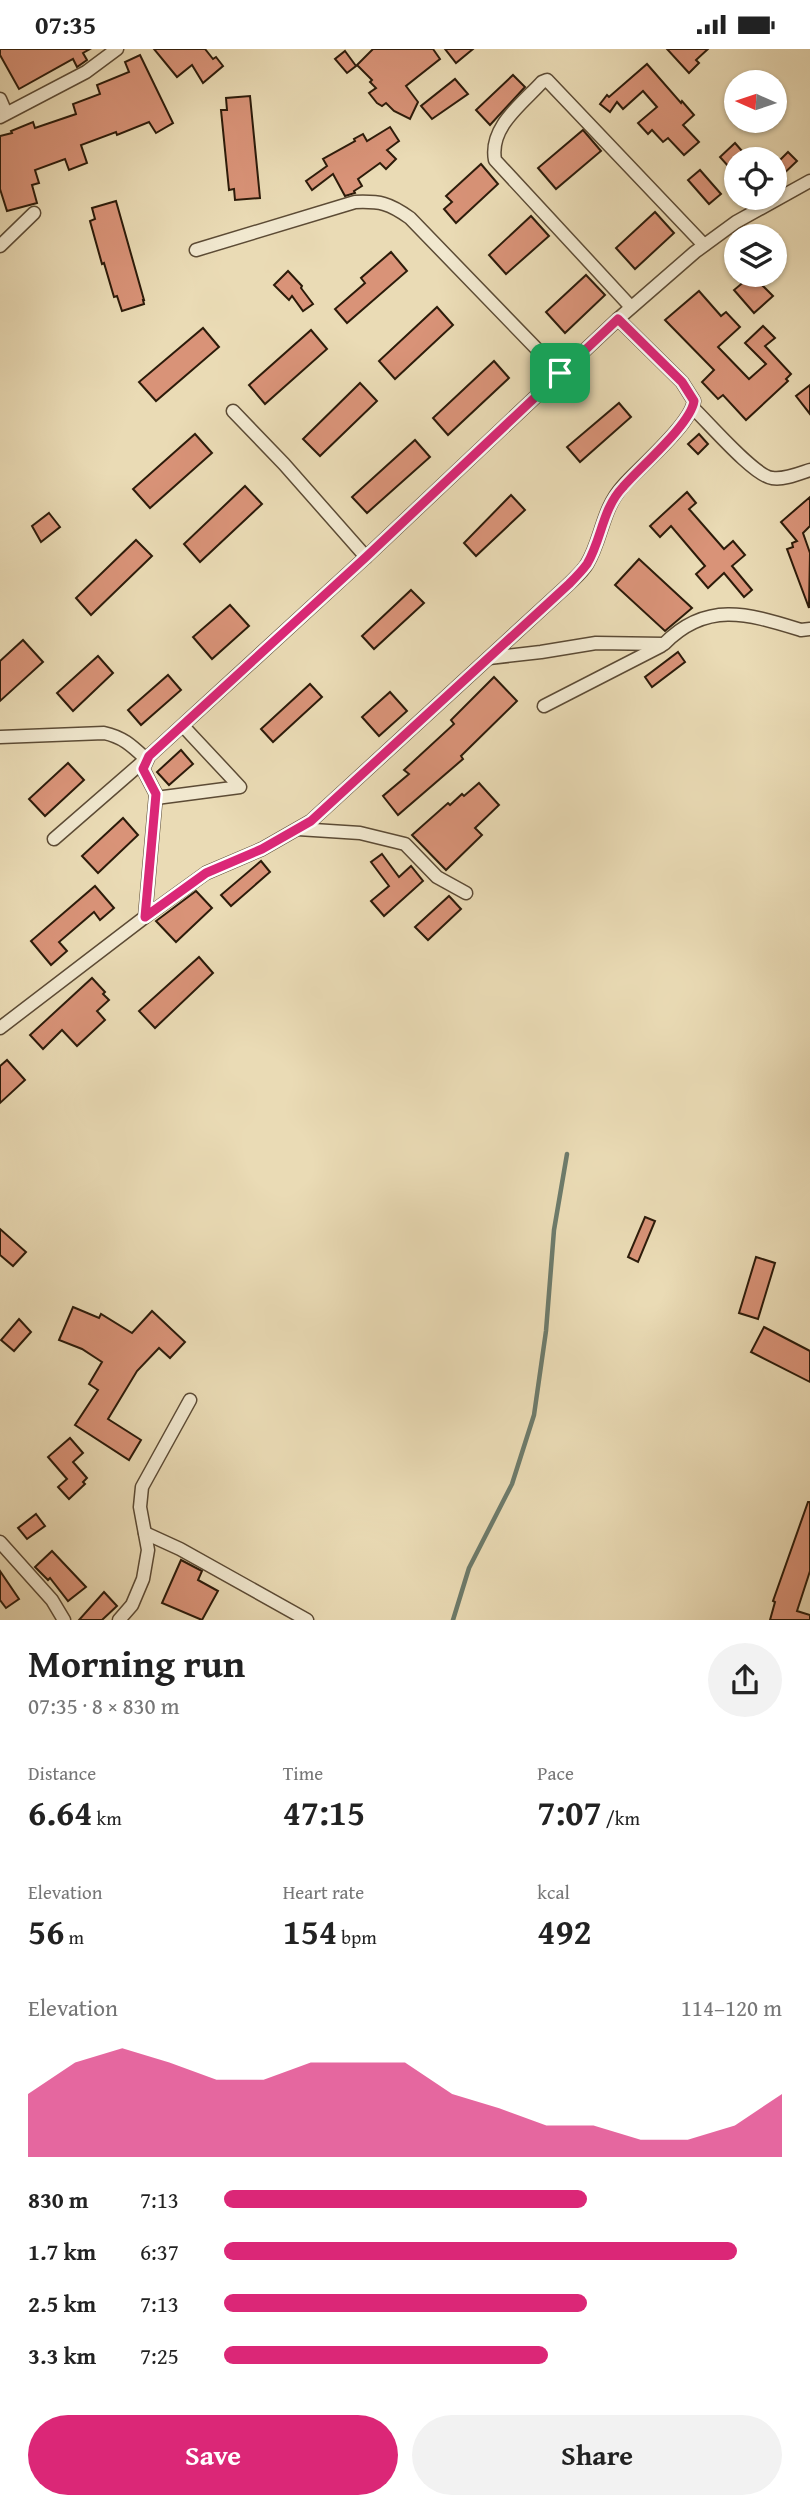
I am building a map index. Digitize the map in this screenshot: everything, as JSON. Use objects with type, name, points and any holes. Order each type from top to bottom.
[{"type":"street","points":[[0,99],[3,115],[86,72],[117,49]]},
{"type":"street","points":[[631,307],[495,160],[494,151],[499,131],[542,82],[548,80],[704,245]]},
{"type":"street","points":[[54,839],[183,726],[631,307],[704,245],[736,222],[810,181]]},
{"type":"street","points":[[196,250],[355,202],[375,201],[393,205],[410,218],[560,373]]},
{"type":"street","points":[[0,246],[34,213]]},
{"type":"street","points":[[0,1028],[206,873],[262,849],[311,821],[587,565],[607,509],[676,431],[693,408],[694,401],[682,382],[618,319]]},
{"type":"street","points":[[693,408],[748,463],[768,477],[790,476],[810,470]]},
{"type":"street","points":[[233,411],[366,557]]},
{"type":"street","points":[[544,706],[664,644],[697,618],[739,614],[801,630],[810,629]]},
{"type":"street","points":[[488,658],[596,643],[664,644]]},
{"type":"street","points":[[156,798],[240,787],[183,726]]},
{"type":"street","points":[[0,737],[104,733],[128,741],[146,759]]},
{"type":"street","points":[[145,917],[156,798],[153,785],[143,769],[146,759]]},
{"type":"street","points":[[297,829],[360,833],[405,844],[437,877],[466,893]]},
{"type":"street","points":[[119,1620],[132,1605],[143,1579],[148,1551],[140,1507],[142,1487],[190,1400]]},
{"type":"street","points":[[145,1533],[180,1549],[307,1620]]},
{"type":"street","points":[[0,1542],[52,1599],[64,1620]]},
{"type":"building","points":[[0,49],[90,49],[83,53],[87,60],[77,67],[73,59],[19,89],[0,55]]},
{"type":"building","points":[[154,49],[205,49],[223,66],[203,83],[192,65],[177,77]]},
{"type":"building","points":[[373,49],[433,49],[440,59],[406,86],[418,102],[410,119],[394,111],[386,103],[382,106],[377,103],[369,93],[376,88],[357,65]]},
{"type":"building","points":[[445,49],[473,49],[456,63]]},
{"type":"building","points":[[667,49],[708,49],[696,60],[699,63],[689,73]]},
{"type":"building","points":[[345,51],[356,66],[347,73],[335,59]]},
{"type":"building","points":[[140,55],[173,123],[156,133],[149,122],[81,145],[87,163],[69,170],[65,159],[35,170],[39,183],[32,185],[37,203],[7,211],[0,189],[0,136],[33,122],[35,128],[76,114],[73,104],[100,94],[97,85],[129,72],[125,62]]},
{"type":"building","points":[[647,64],[694,115],[683,125],[699,142],[684,155],[668,138],[663,142],[652,130],[648,134],[638,123],[657,107],[643,91],[623,109],[617,102],[610,112],[600,104],[607,95],[609,97]]},
{"type":"building","points":[[513,75],[525,87],[490,125],[476,110]]},
{"type":"building","points":[[455,79],[468,94],[432,119],[421,106]]},
{"type":"building","points":[[250,96],[260,198],[235,200],[234,189],[229,190],[221,110],[227,110],[226,98]]},
{"type":"building","points":[[390,127],[399,141],[387,150],[396,159],[386,169],[380,163],[358,179],[362,186],[354,191],[355,193],[345,196],[333,174],[312,190],[306,181],[327,166],[323,159],[363,134],[367,141]]},
{"type":"building","points":[[583,130],[601,151],[556,189],[538,168]]},
{"type":"building","points":[[787,153],[797,161],[787,171]]},
{"type":"building","points":[[481,164],[498,184],[456,223],[444,209],[452,202],[446,196]]},
{"type":"building","points":[[700,170],[721,194],[709,204],[688,180]]},
{"type":"building","points":[[116,201],[144,300],[144,304],[122,311],[117,296],[114,297],[104,263],[102,264],[90,221],[95,219],[92,208]]},
{"type":"building","points":[[655,212],[674,233],[635,269],[616,248]]},
{"type":"building","points":[[531,216],[549,236],[506,274],[489,255]]},
{"type":"building","points":[[391,252],[407,271],[347,323],[335,309],[365,283],[361,278]]},
{"type":"building","points":[[288,271],[302,286],[313,304],[303,311],[292,296],[289,300],[274,285]]},
{"type":"building","points":[[586,275],[605,295],[565,333],[546,312]]},
{"type":"building","points":[[738,287],[764,287],[773,296],[754,313],[734,290]]},
{"type":"building","points":[[699,291],[721,316],[726,312],[740,327],[718,347],[749,379],[766,364],[745,343],[763,326],[775,338],[765,346],[791,374],[786,379],[788,381],[746,420],[723,395],[718,399],[702,382],[714,370],[665,320]]},
{"type":"building","points":[[437,307],[453,325],[395,379],[379,361]]},
{"type":"building","points":[[203,328],[219,347],[156,401],[139,382]]},
{"type":"building","points":[[311,330],[327,349],[265,404],[249,385]]},
{"type":"building","points":[[494,361],[509,378],[448,435],[433,418]]},
{"type":"building","points":[[360,383],[377,401],[320,456],[303,439]]},
{"type":"building","points":[[810,385],[810,414],[796,396]]},
{"type":"building","points":[[619,403],[631,417],[580,462],[567,447]]},
{"type":"building","points":[[195,434],[212,453],[150,508],[133,489]]},
{"type":"building","points":[[699,434],[708,444],[698,454],[688,444]]},
{"type":"building","points":[[415,440],[430,457],[367,513],[352,497]]},
{"type":"building","points":[[245,486],[262,504],[200,562],[184,544]]},
{"type":"building","points":[[687,492],[696,503],[689,509],[724,549],[733,541],[745,555],[732,566],[752,590],[744,597],[724,573],[708,588],[696,574],[705,566],[671,526],[660,537],[650,526]]},
{"type":"building","points":[[511,495],[525,510],[476,556],[464,543]]},
{"type":"building","points":[[810,497],[810,526],[803,533],[810,553],[809,608],[787,549],[793,547],[792,543],[797,541],[781,522]]},
{"type":"building","points":[[49,513],[60,527],[41,542],[32,526]]},
{"type":"building","points":[[136,540],[152,556],[91,615],[76,598]]},
{"type":"building","points":[[639,559],[692,608],[665,631],[615,585]]},
{"type":"building","points":[[411,590],[424,603],[374,649],[362,636]]},
{"type":"building","points":[[230,605],[249,626],[212,659],[193,637]]},
{"type":"building","points":[[23,640],[43,662],[0,701],[0,661]]},
{"type":"building","points":[[678,652],[685,662],[652,687],[645,677]]},
{"type":"building","points":[[98,656],[113,673],[73,711],[57,693]]},
{"type":"building","points":[[168,675],[181,690],[141,725],[128,710]]},
{"type":"building","points":[[494,677],[517,701],[461,756],[463,759],[398,815],[383,796],[409,774],[404,770],[454,724],[451,720]]},
{"type":"building","points":[[310,684],[322,697],[273,742],[261,729]]},
{"type":"building","points":[[390,692],[407,711],[379,736],[362,717]]},
{"type":"building","points":[[181,750],[193,764],[169,785],[157,772]]},
{"type":"building","points":[[68,763],[84,780],[45,816],[29,799]]},
{"type":"building","points":[[479,783],[499,805],[475,828],[482,835],[446,870],[412,835],[448,803],[450,805],[462,794],[464,796]]},
{"type":"building","points":[[123,818],[138,835],[98,873],[82,856]]},
{"type":"building","points":[[382,854],[399,877],[411,866],[423,881],[384,916],[371,901],[389,886],[371,862]]},
{"type":"building","points":[[261,861],[270,872],[231,906],[221,895]]},
{"type":"building","points":[[95,886],[114,908],[100,920],[94,912],[59,942],[67,951],[51,965],[31,941]]},
{"type":"building","points":[[196,891],[212,908],[176,942],[156,921]]},
{"type":"building","points":[[449,896],[461,909],[428,940],[415,927]]},
{"type":"building","points":[[199,957],[213,973],[155,1028],[139,1011]]},
{"type":"building","points":[[92,978],[109,1000],[97,1011],[105,1020],[77,1046],[62,1030],[43,1049],[30,1035]]},
{"type":"building","points":[[7,1060],[25,1080],[0,1103],[0,1066]]},
{"type":"building","points":[[645,1217],[655,1221],[638,1262],[628,1257]]},
{"type":"building","points":[[0,1229],[26,1252],[13,1266],[0,1255]]},
{"type":"building","points":[[756,1257],[775,1263],[758,1319],[739,1313]]},
{"type":"building","points":[[73,1307],[99,1318],[101,1314],[132,1333],[152,1311],[185,1342],[170,1358],[159,1348],[137,1371],[108,1419],[141,1440],[129,1460],[75,1425],[98,1390],[89,1384],[102,1362],[82,1349],[59,1340]]},
{"type":"building","points":[[19,1319],[31,1332],[14,1351],[1,1340]]},
{"type":"building","points":[[764,1327],[810,1351],[810,1382],[751,1352]]},
{"type":"building","points":[[70,1438],[83,1453],[73,1462],[87,1478],[83,1482],[85,1484],[69,1499],[58,1487],[67,1479],[48,1457]]},
{"type":"building","points":[[808,1502],[810,1571],[797,1611],[810,1615],[810,1620],[770,1620],[775,1602],[773,1601]]},
{"type":"building","points":[[36,1514],[45,1526],[27,1539],[18,1528]]},
{"type":"building","points":[[52,1551],[86,1587],[68,1601],[50,1578],[48,1580],[35,1567]]},
{"type":"building","points":[[181,1560],[202,1571],[198,1580],[218,1591],[202,1620],[162,1603]]},
{"type":"building","points":[[0,1571],[19,1599],[6,1608],[0,1600]]},
{"type":"building","points":[[104,1592],[117,1606],[102,1620],[79,1620]]},
{"type":"waterway","points":[[453,1620],[469,1568],[512,1484],[534,1415],[546,1331],[554,1230],[567,1154]]},
{"type":"route","points":[[618,319],[682,382],[694,401],[693,408],[676,431],[621,489],[607,509],[587,565],[311,821],[262,849],[206,873],[145,917],[156,817],[156,794],[143,769],[149,756],[366,557],[560,373],[618,319]]}]
